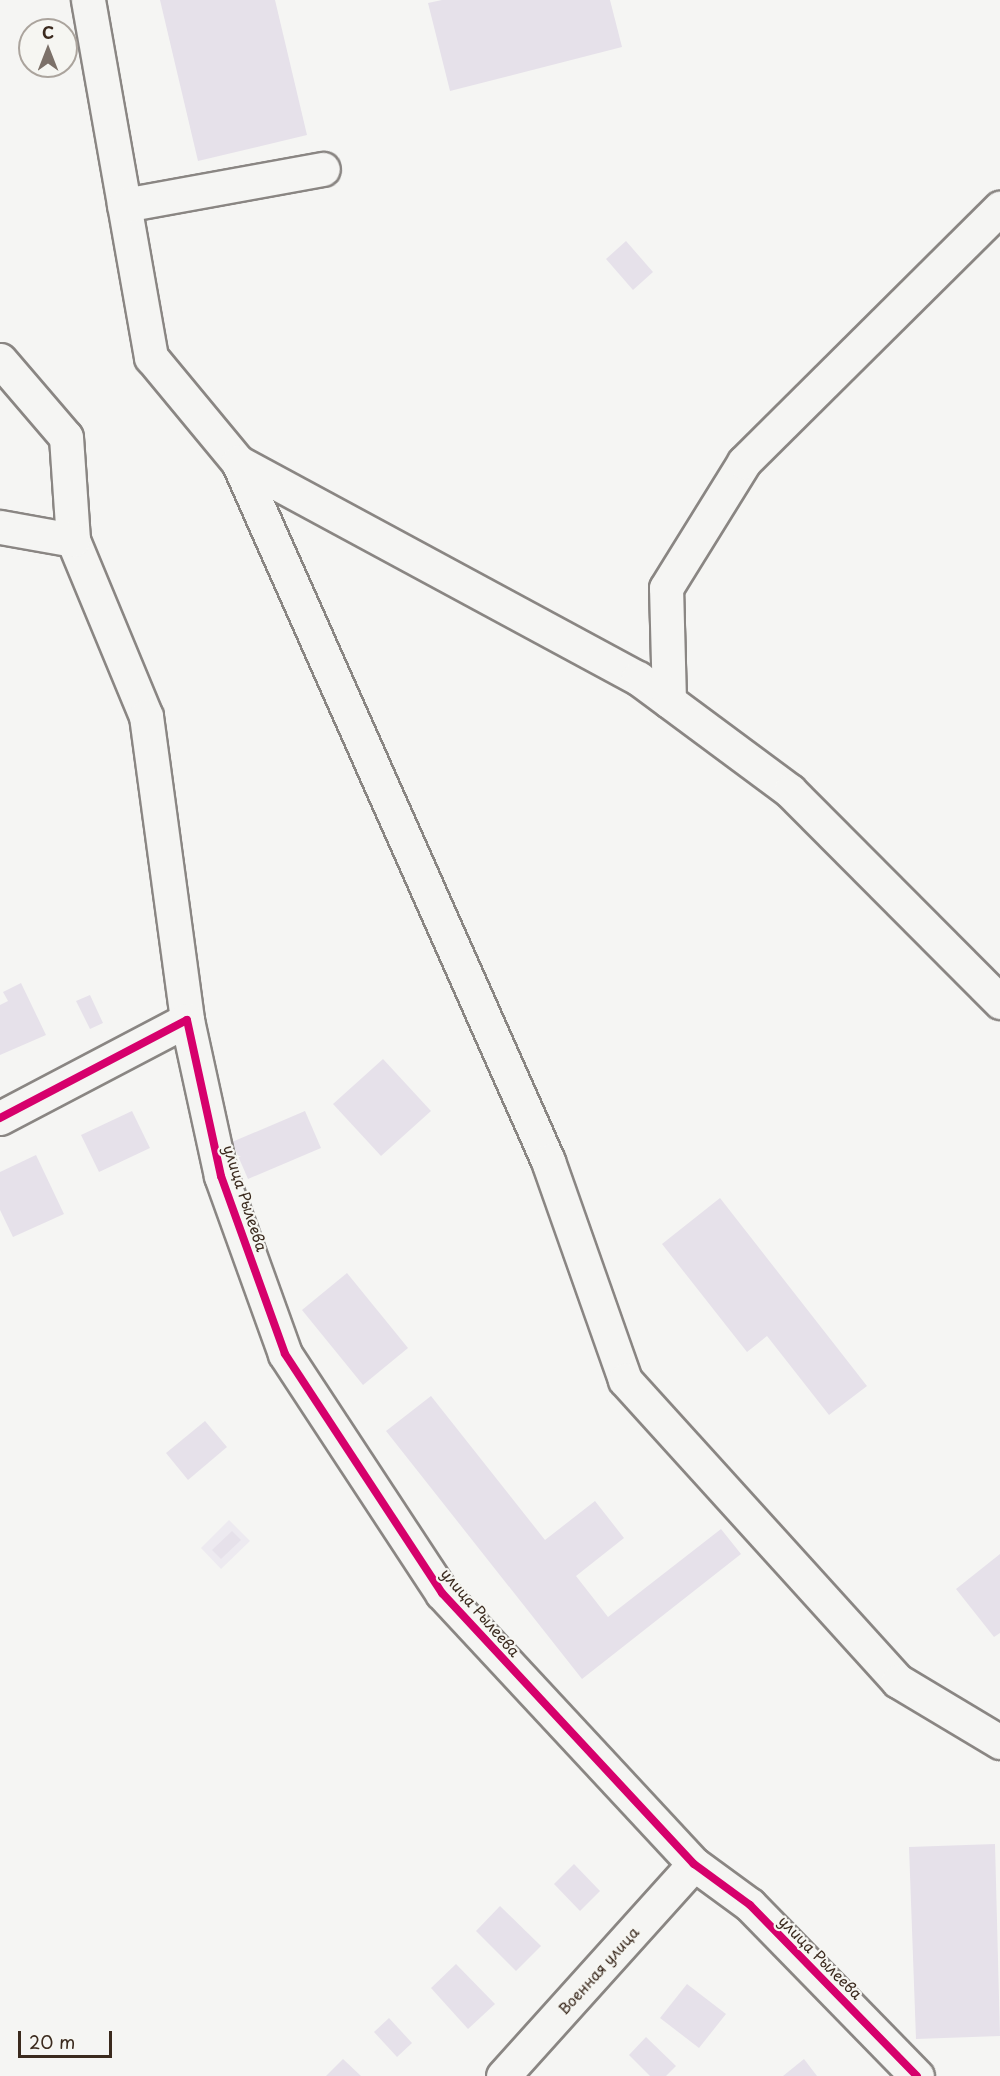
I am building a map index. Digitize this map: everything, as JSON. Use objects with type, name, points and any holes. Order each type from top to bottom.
[{"type":"street","points":[[88,0],[151,357],[238,462],[548,1161],[625,1380],[898,1681],[1000,1742]]},
{"type":"street","points":[[124,205],[323,169]]},
{"type":"street","points":[[669,701],[666,588],[744,462],[1000,208]]},
{"type":"street","name":"улица Рылеева","points":[[0,360],[66,437],[73,540],[146,716],[187,1020],[221,1176],[285,1354],[442,1593],[694,1864],[750,1905],[917,2076]]},
{"type":"street","points":[[238,462],[638,678],[790,791],[1000,1002]]},
{"type":"street","points":[[0,527],[73,540]]},
{"type":"street","points":[[0,1118],[187,1020]]},
{"type":"street","name":"Военная улица","points":[[503,2076],[694,1864]]},
{"type":"shaded area","points":[[229,1520],[250,1541],[221,1569],[201,1548]]},
{"type":"building","points":[[160,0],[275,0],[307,135],[198,161]]},
{"type":"building","points":[[442,0],[610,0],[622,47],[450,91],[428,3]]},
{"type":"building","points":[[626,241],[653,272],[633,290],[606,259]]},
{"type":"building","points":[[21,983],[46,1035],[0,1055],[0,1005],[8,1001],[3,992]]},
{"type":"building","points":[[90,995],[103,1023],[90,1029],[76,1001]]},
{"type":"building","points":[[383,1059],[431,1111],[381,1156],[333,1104]]},
{"type":"building","points":[[132,1111],[150,1148],[99,1172],[81,1135]]},
{"type":"building","points":[[305,1111],[321,1148],[248,1179],[232,1142]]},
{"type":"building","points":[[36,1155],[64,1214],[13,1237],[0,1210],[0,1172]]},
{"type":"building","points":[[720,1198],[867,1386],[829,1415],[767,1336],[747,1352],[662,1244]]},
{"type":"building","points":[[347,1273],[408,1348],[363,1385],[302,1310]]},
{"type":"building","points":[[431,1396],[545,1540],[595,1501],[624,1538],[576,1576],[608,1617],[721,1529],[741,1554],[582,1679],[386,1431]]},
{"type":"building","points":[[205,1421],[227,1447],[188,1480],[166,1453]]},
{"type":"building","points":[[232,1531],[241,1540],[221,1559],[212,1550]]},
{"type":"building","points":[[1000,1554],[1000,1633],[994,1637],[956,1589]]},
{"type":"building","points":[[995,1844],[1000,2036],[916,2039],[909,1847]]},
{"type":"building","points":[[574,1864],[600,1891],[580,1911],[554,1884]]},
{"type":"building","points":[[500,1906],[541,1946],[516,1971],[476,1931]]},
{"type":"building","points":[[456,1964],[495,2004],[468,2029],[431,1988]]},
{"type":"building","points":[[687,1984],[726,2014],[699,2048],[660,2018]]},
{"type":"building","points":[[389,2018],[412,2043],[397,2057],[374,2032]]},
{"type":"building","points":[[646,2037],[676,2066],[666,2076],[650,2076],[629,2055]]},
{"type":"building","points":[[343,2059],[361,2076],[326,2076]]},
{"type":"building","points":[[804,2059],[817,2076],[783,2076]]},
{"type":"cycle path","points":[[0,1118],[187,1020],[221,1176],[285,1354],[442,1593],[694,1864],[750,1905],[917,2076]]}]
